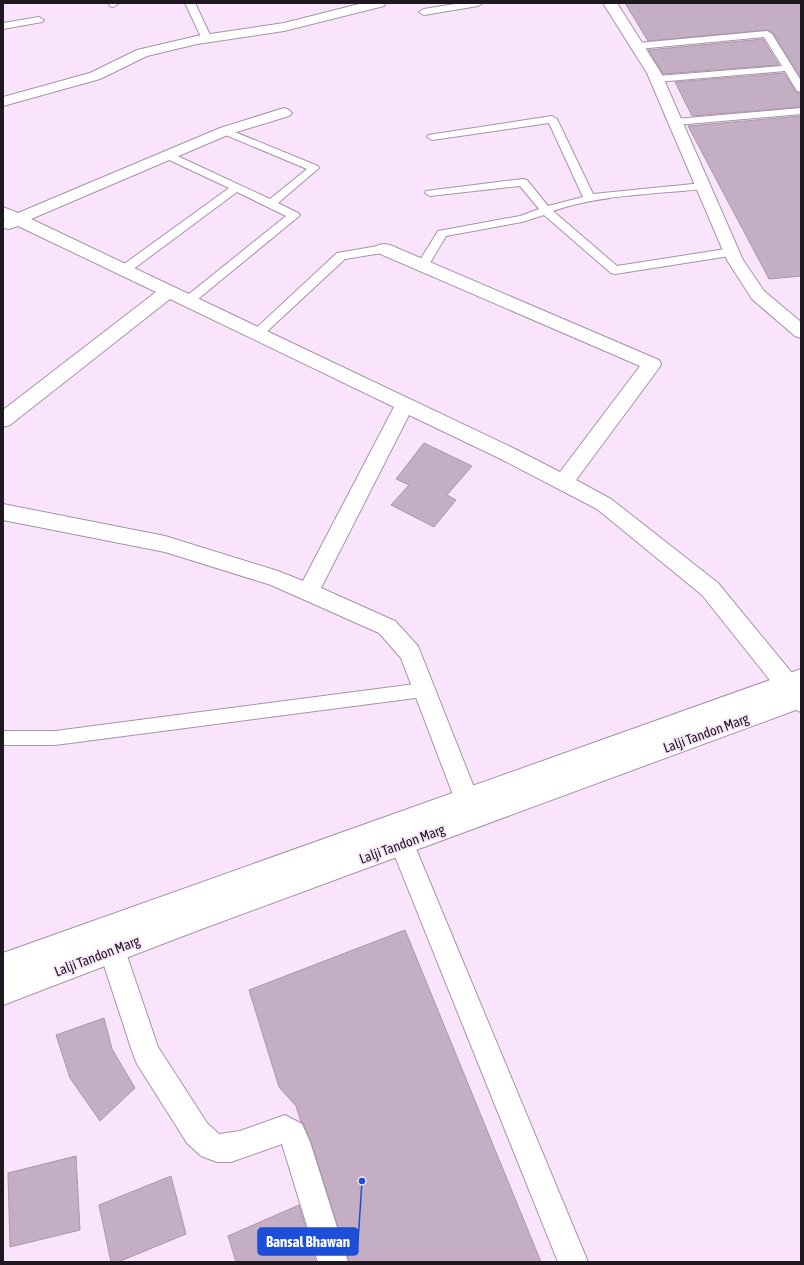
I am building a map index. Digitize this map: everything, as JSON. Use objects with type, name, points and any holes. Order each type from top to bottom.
[{"type":"street","points":[[3,102],[95,76],[142,54],[207,39],[284,27],[380,3]]},
{"type":"street","points":[[610,3],[657,79],[732,252],[758,295],[801,332]]},
{"type":"street","points":[[8,220],[225,131],[284,112]]},
{"type":"street","points":[[8,220],[124,270],[405,405],[604,504],[710,589],[798,693]]},
{"type":"street","points":[[384,249],[652,364],[563,483]]},
{"type":"street","points":[[3,420],[168,292]]},
{"type":"street","points":[[308,592],[405,405]]},
{"type":"street","points":[[3,512],[165,544],[278,579],[387,627],[410,653],[470,809]]},
{"type":"street","name":"Lalji Tandon Marg","points":[[3,966],[470,809],[798,693]]},
{"type":"street","name":"Lalji Tandon Marg","points":[[3,992],[112,950],[402,844],[470,809]]},
{"type":"street","points":[[402,844],[573,1262]]},
{"type":"street","points":[[112,950],[147,1054],[197,1133],[205,1142],[216,1148],[228,1149],[285,1129],[292,1134],[296,1142],[333,1262]]},
{"type":"lane","points":[[190,3],[207,39]]},
{"type":"lane","points":[[424,12],[478,3]]},
{"type":"lane","points":[[3,26],[38,20]]},
{"type":"lane","points":[[638,46],[767,34],[801,89]]},
{"type":"lane","points":[[657,79],[788,68]]},
{"type":"lane","points":[[676,122],[801,111]]},
{"type":"lane","points":[[432,137],[552,119],[590,198]]},
{"type":"lane","points":[[225,131],[314,168],[271,204]]},
{"type":"lane","points":[[167,155],[294,215],[188,301]]},
{"type":"lane","points":[[430,193],[523,182],[545,210],[615,270],[732,252]]},
{"type":"lane","points":[[590,198],[704,186]]},
{"type":"lane","points":[[124,270],[236,188]]},
{"type":"lane","points":[[423,265],[442,233],[522,219],[563,204],[630,190]]},
{"type":"lane","points":[[257,334],[341,256],[384,249]]},
{"type":"lane","points":[[3,738],[55,738],[423,690]]},
{"type":"building","points":[[625,3],[801,3],[801,78],[773,33],[768,30],[648,41]]},
{"type":"building","points":[[763,39],[779,65],[663,74],[648,50]]},
{"type":"building","points":[[784,73],[796,92],[801,93],[801,107],[692,116],[675,82]]},
{"type":"building","points":[[801,116],[801,276],[769,279],[688,126]]},
{"type":"building","points":[[424,443],[472,466],[447,495],[456,500],[434,527],[391,505],[409,485],[396,479]]},
{"type":"building","points":[[405,930],[541,1262],[349,1262],[311,1142],[303,1123],[301,1122],[296,1106],[279,1087],[249,990]]},
{"type":"building","points":[[104,1018],[112,1049],[135,1088],[100,1121],[70,1078],[56,1035]]},
{"type":"building","points":[[76,1156],[80,1230],[10,1247],[8,1173]]},
{"type":"building","points":[[171,1176],[186,1234],[118,1262],[111,1262],[99,1205]]},
{"type":"building","points":[[299,1205],[316,1262],[236,1262],[228,1236]]},
{"type":"place","name":"Bansal Bhawan","points":[[362,1181]]}]
